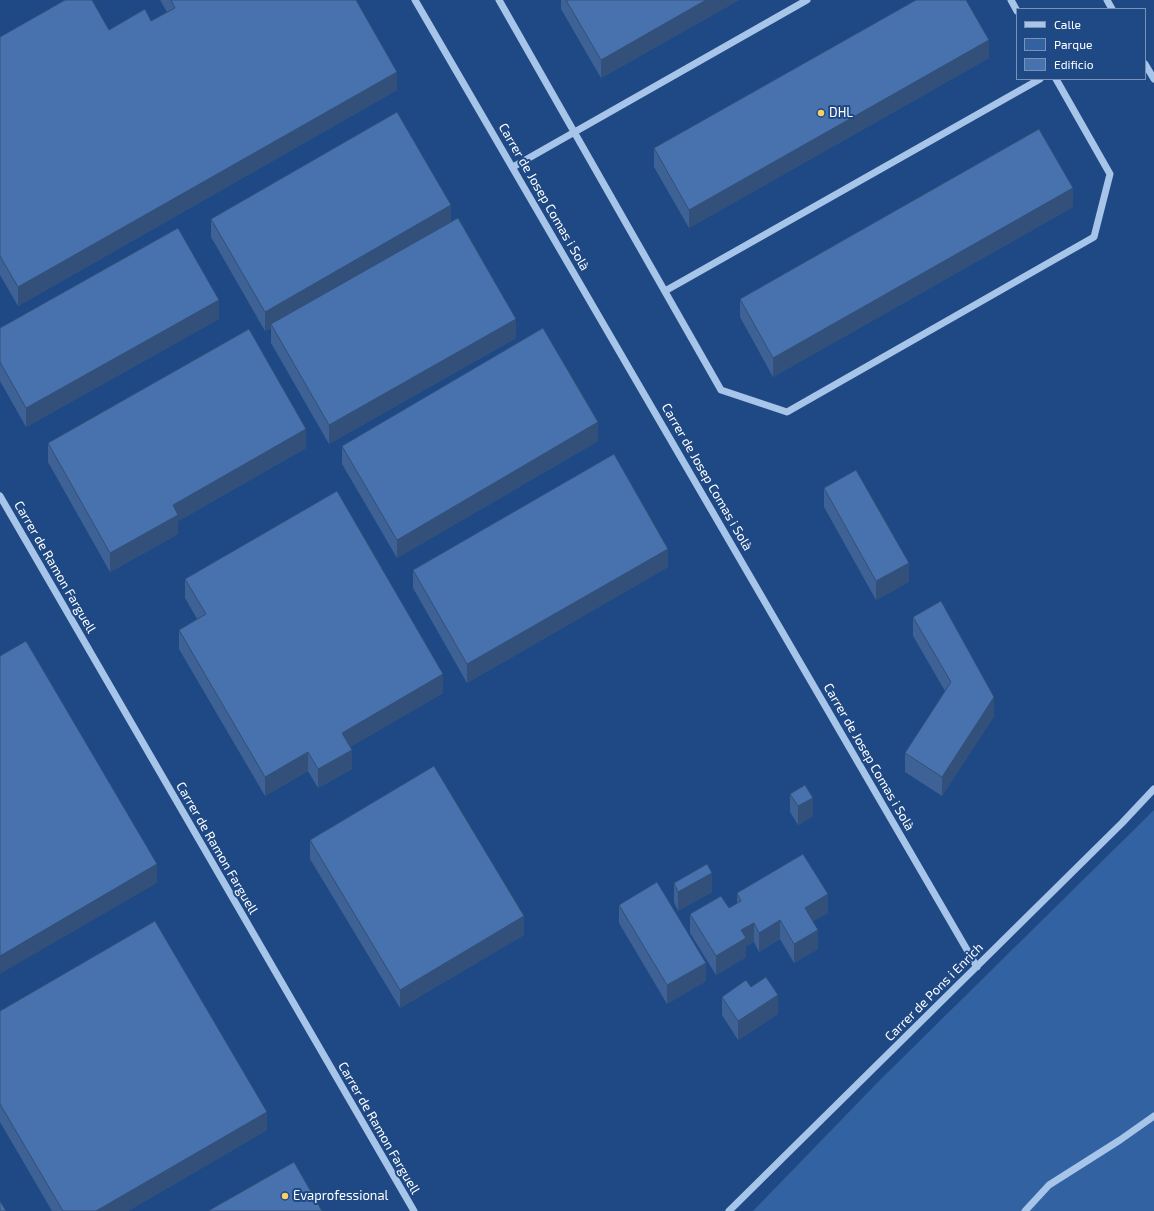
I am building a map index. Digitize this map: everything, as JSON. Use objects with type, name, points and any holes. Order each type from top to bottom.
[{"type":"street","name":"Carrer de Josep Comas i Solà","points":[[415,0],[977,967]]},
{"type":"street","points":[[499,0],[721,390],[787,412],[1094,237],[1110,174],[1057,80]]},
{"type":"street","points":[[513,167],[807,0]]},
{"type":"street","points":[[1011,0],[1016,9]]},
{"type":"street","points":[[1146,66],[1154,79]]},
{"type":"street","points":[[665,292],[1038,80]]},
{"type":"street","name":"Carrer de Ramon Farguell","points":[[0,496],[414,1211]]},
{"type":"street","name":"Carrer de Pons i Enrich","points":[[729,1211],[977,967],[1122,823],[1154,789]]},
{"type":"street","points":[[1025,1211],[1049,1185],[1120,1140],[1154,1116]]},
{"type":"green space","points":[[1154,810],[1154,1211],[753,1211],[880,1080]]},
{"type":"building","points":[[65,0],[92,0],[109,30],[145,9],[151,21],[175,8],[171,0],[356,0],[397,72],[18,287],[0,256],[0,37]]},
{"type":"building","points":[[566,0],[706,0],[601,60]]},
{"type":"building","name":"DHL","points":[[916,0],[966,0],[989,40],[689,210],[654,148]]},
{"type":"building","points":[[397,112],[451,205],[265,312],[211,219]]},
{"type":"building","points":[[1039,129],[1073,188],[773,358],[740,299]]},
{"type":"building","points":[[458,218],[516,319],[329,425],[271,324]]},
{"type":"building","points":[[178,228],[219,300],[26,408],[0,362],[0,328]]},
{"type":"building","points":[[543,328],[598,422],[397,540],[342,446]]},
{"type":"building","points":[[249,329],[306,429],[173,505],[178,515],[110,553],[48,443]]},
{"type":"building","points":[[614,454],[668,549],[467,664],[413,570]]},
{"type":"building","points":[[856,470],[909,563],[876,581],[824,488]]},
{"type":"building","points":[[337,491],[443,674],[342,733],[352,750],[318,769],[308,752],[265,777],[179,630],[206,614],[185,579]]},
{"type":"building","points":[[941,601],[994,697],[942,777],[905,753],[951,682],[913,617]]},
{"type":"building","points":[[26,641],[157,864],[0,956],[0,656]]},
{"type":"building","points":[[434,766],[524,916],[400,990],[310,840]]},
{"type":"building","points":[[805,785],[813,798],[798,806],[790,794]]},
{"type":"building","points":[[803,854],[828,894],[805,908],[818,930],[794,944],[780,920],[759,933],[754,923],[741,930],[746,938],[716,956],[690,914],[721,896],[729,908],[741,901],[737,893]]},
{"type":"building","points":[[707,864],[712,873],[678,892],[674,883]]},
{"type":"building","points":[[657,882],[706,963],[667,985],[619,905]]},
{"type":"building","points":[[155,921],[267,1112],[96,1211],[63,1211],[0,1104],[0,1011]]},
{"type":"building","points":[[766,977],[778,995],[738,1021],[722,997],[746,980],[751,987]]},
{"type":"building","points":[[294,1162],[322,1211],[208,1211]]},
{"type":"building","points":[[0,1201],[6,1211],[0,1211]]},
{"type":"place","name":"DHL","points":[[821,113]]},
{"type":"place","name":"Evaprofessional","points":[[285,1196]]}]
